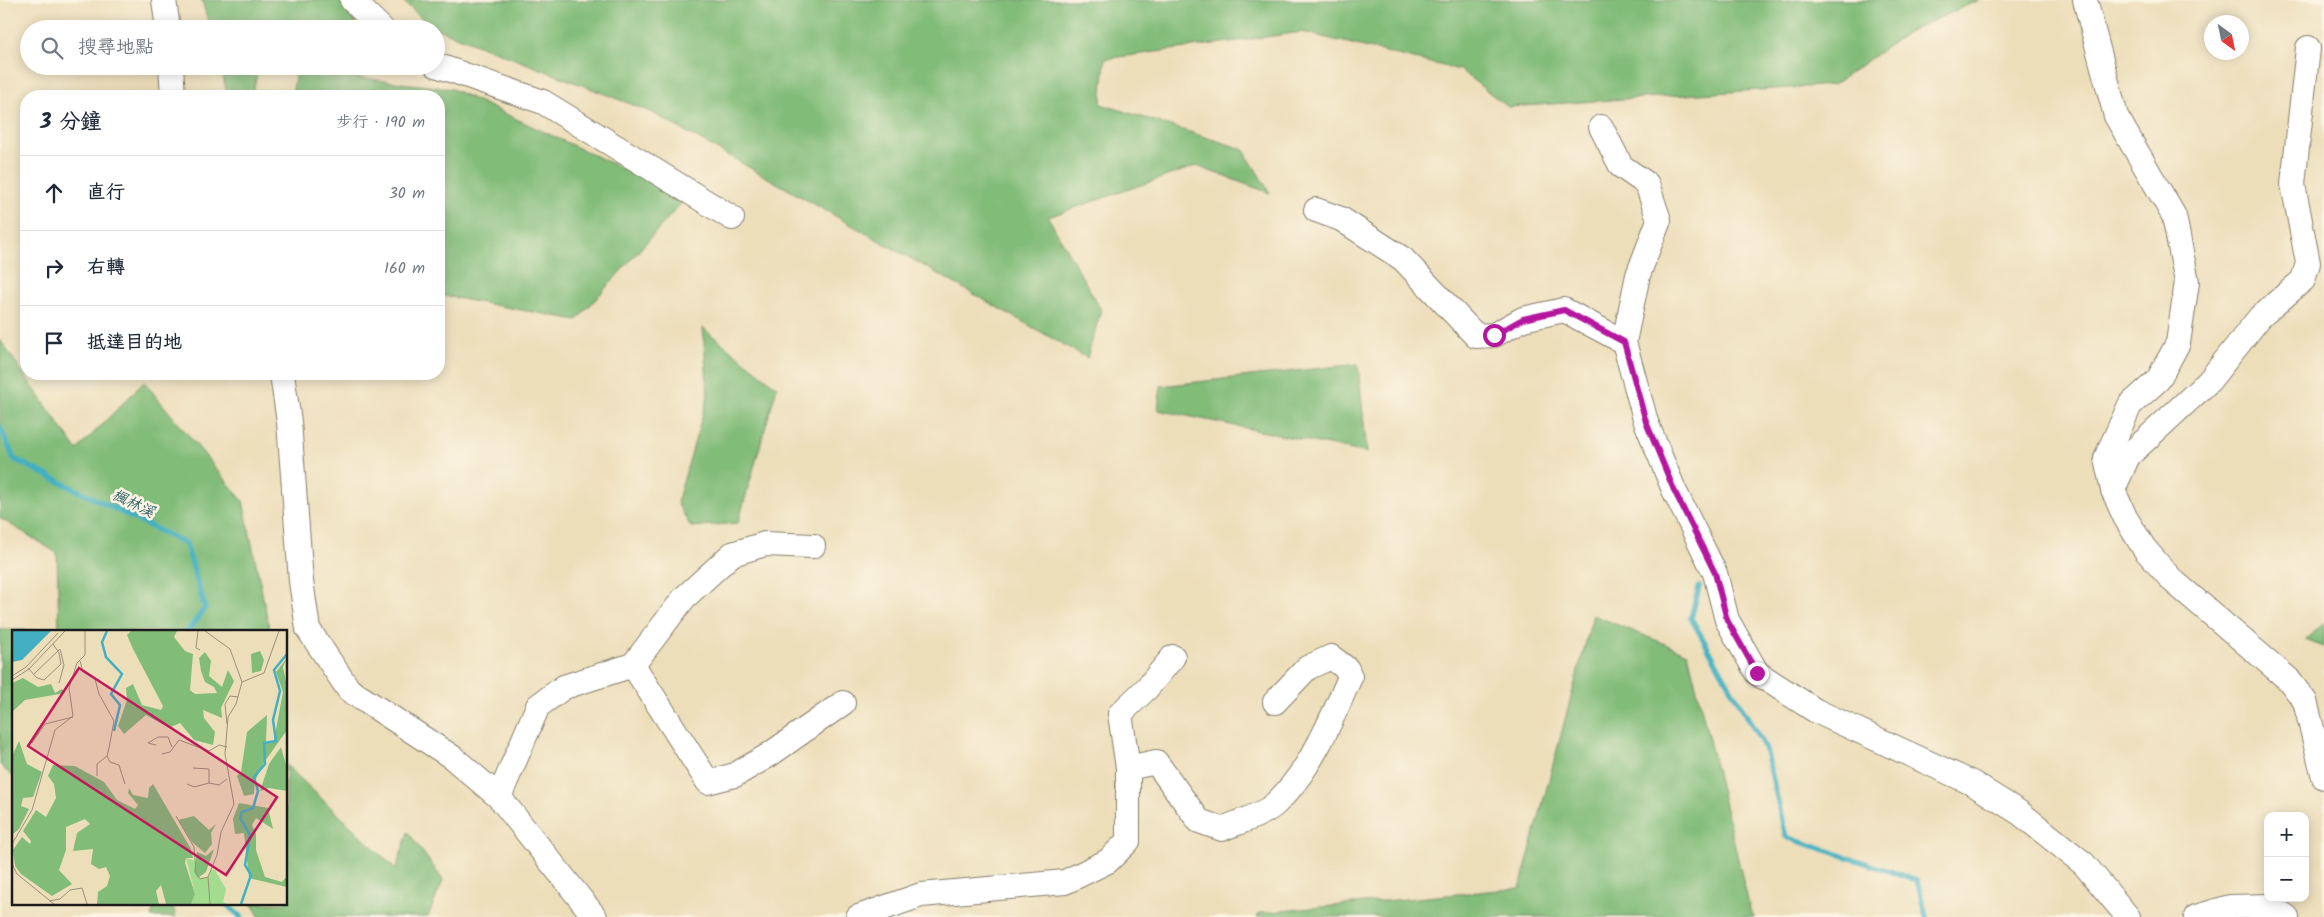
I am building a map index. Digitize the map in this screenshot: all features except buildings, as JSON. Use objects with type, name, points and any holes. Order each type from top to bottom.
[{"type":"street","points":[[164,0],[167,20]]},
{"type":"street","points":[[352,0],[373,20]]},
{"type":"street","points":[[2085,0],[2116,116],[2174,216],[2187,282],[2178,343],[2158,380],[2130,405],[2106,458],[2113,490],[2125,517],[2144,548],[2172,580],[2288,679],[2305,701],[2324,778]]},
{"type":"street","points":[[2113,490],[2128,456],[2209,381],[2260,317],[2303,280],[2308,264],[2293,184],[2308,48]]},
{"type":"street","points":[[445,68],[543,102],[732,218]]},
{"type":"street","points":[[172,75],[173,90]]},
{"type":"street","points":[[1601,127],[1621,166],[1648,184],[1659,220],[1638,275],[1624,342],[1646,422],[1674,490],[1715,573],[1727,620],[1757,673],[1816,711],[1972,783],[2020,813],[2084,864],[2128,917]]},
{"type":"street","points":[[1316,210],[1341,219],[1402,259],[1476,336],[1494,335],[1523,319],[1564,310],[1624,342]]},
{"type":"street","points":[[283,380],[289,422],[300,580],[308,629],[349,690],[452,756],[499,796],[595,917]]},
{"type":"street","points":[[499,796],[538,706],[564,687],[633,665],[684,598],[732,554],[765,544],[813,546]]},
{"type":"street","points":[[858,917],[921,894],[1065,882],[1108,862],[1128,841],[1128,768],[1120,714],[1147,688],[1173,657]]},
{"type":"street","points":[[1128,768],[1156,762],[1199,821],[1222,829],[1273,806],[1303,773],[1350,677],[1347,669],[1331,657],[1308,668],[1275,702]]},
{"type":"street","points":[[633,665],[708,782],[735,775],[843,704]]},
{"type":"street","points":[[2196,917],[2230,907],[2252,912],[2269,906],[2287,917]]},
{"type":"green space","points":[[202,0],[346,0],[354,20],[208,20]]},
{"type":"green space","points":[[402,0],[1979,0],[1908,32],[1833,85],[1508,107],[1460,70],[1302,32],[1105,59],[1101,104],[1243,149],[1270,193],[1196,166],[1048,217],[1101,310],[1087,358],[651,112],[445,32],[445,20],[424,20]]},
{"type":"green space","points":[[223,75],[257,75],[253,90],[226,90]]},
{"type":"green space","points":[[295,75],[337,75],[452,89],[686,198],[577,320],[445,296],[445,90],[293,90]]},
{"type":"green space","points":[[703,328],[777,387],[738,523],[691,527],[677,503],[708,396]]},
{"type":"green space","points":[[0,340],[20,369],[20,380],[28,380],[77,450],[144,382],[243,501],[270,630],[59,630],[57,553],[0,518]]},
{"type":"green space","points":[[1358,364],[1367,453],[1158,410],[1161,386]]},
{"type":"green space","points":[[1593,615],[1688,653],[1751,913],[1755,917],[1257,917],[1260,913],[1520,888]]},
{"type":"green space","points":[[2324,622],[2324,647],[2305,640]]},
{"type":"green space","points":[[0,630],[12,630],[12,776],[0,765]]},
{"type":"green space","points":[[288,767],[396,869],[408,832],[443,880],[428,917],[260,917],[252,904],[288,904]]},
{"type":"green space","points":[[156,904],[172,904],[176,917],[151,917]]},
{"type":"waterway","name":"楓林溪","points":[[0,427],[14,459],[186,544],[205,608],[189,630]]},
{"type":"waterway","points":[[1699,587],[1691,618],[1766,750],[1786,837],[1917,880],[1926,917]]},
{"type":"waterway","name":"楓林溪","points":[[226,904],[241,917]]},
{"type":"route","points":[[1494,335],[1523,319],[1564,310],[1624,342],[1646,422],[1674,490],[1715,573],[1727,620],[1757,673]]}]
